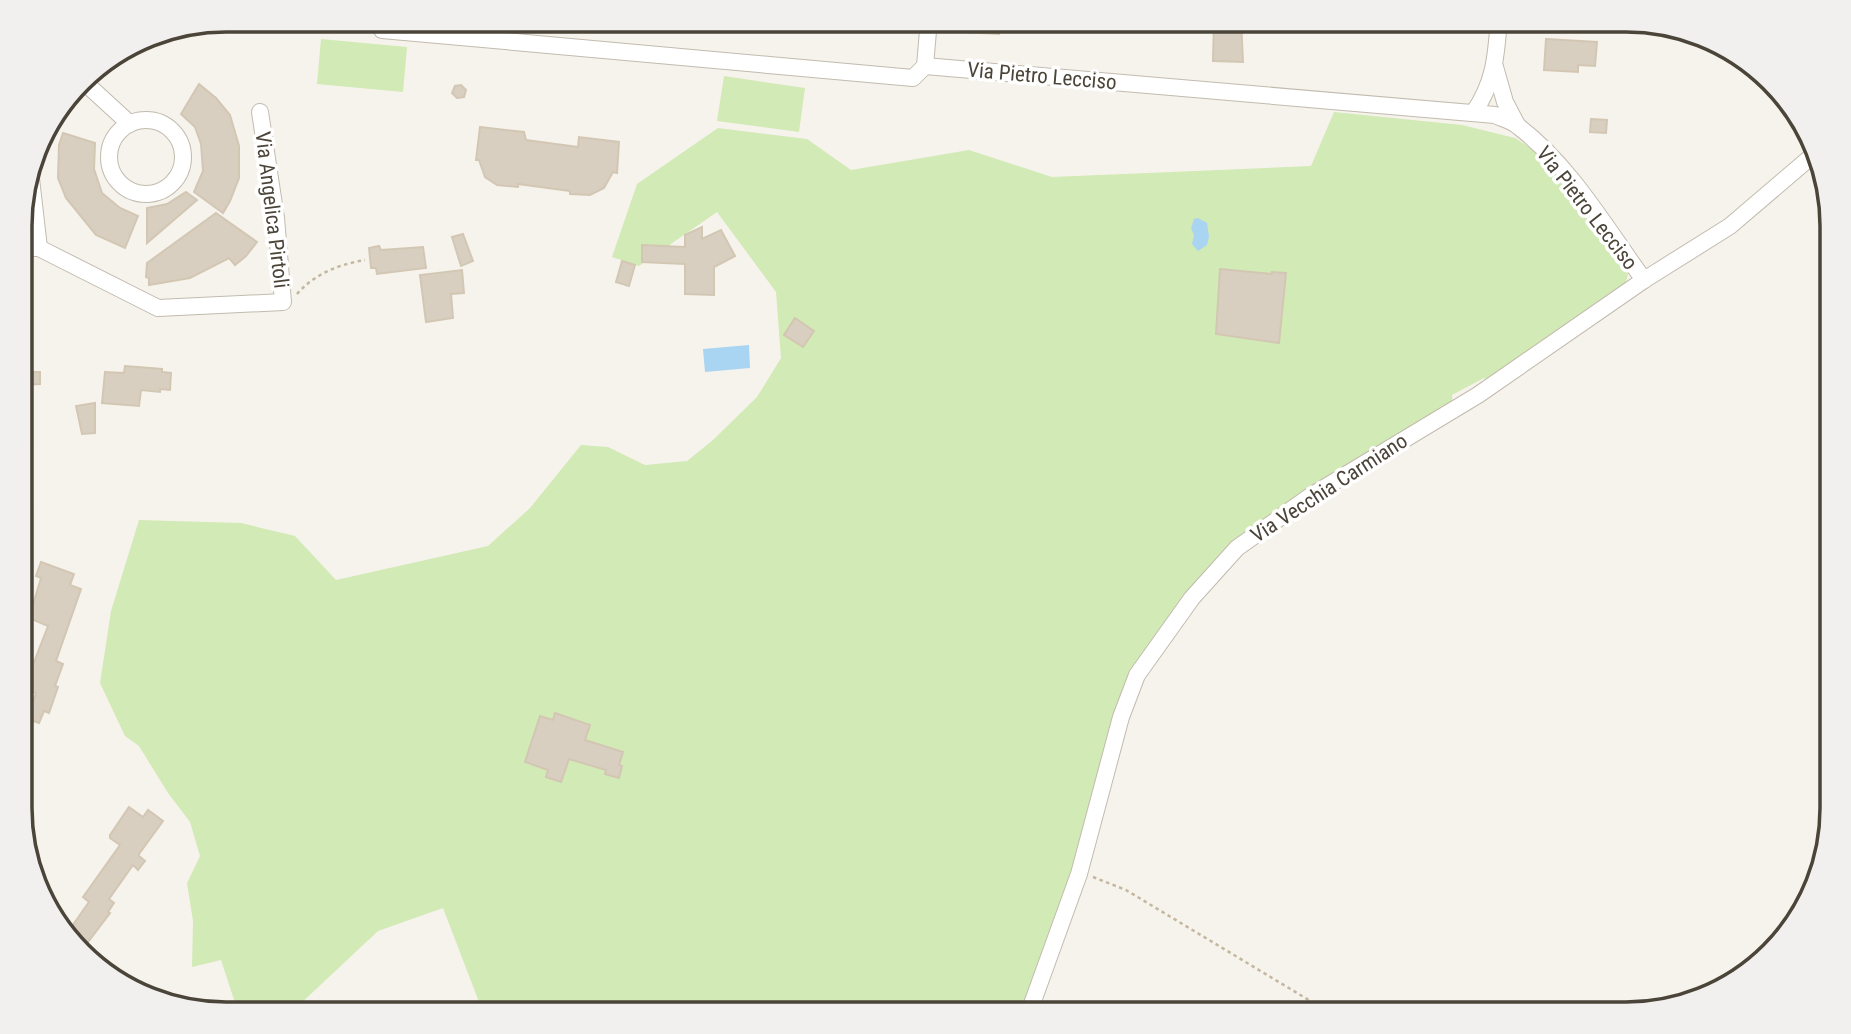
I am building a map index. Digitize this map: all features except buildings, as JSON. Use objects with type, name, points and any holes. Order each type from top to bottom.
[{"type":"street","name":"Via Pietro Lecciso","points":[[404,32],[913,78],[925,66],[1494,115],[1517,125],[1549,154],[1644,280]]},
{"type":"street","points":[[925,66],[928,32]]},
{"type":"street","points":[[1474,112],[1485,96],[1495,67],[1498,32]]},
{"type":"street","points":[[1495,67],[1505,102],[1517,125]]},
{"type":"street","points":[[90,88],[130,124]]},
{"type":"street","name":"Via Angelica Pirtoli","points":[[39,248],[158,308],[284,302],[276,218],[260,112]]},
{"type":"street","points":[[153,120],[164,124],[180,140],[183,163],[172,184],[163,190],[150,194],[125,188],[110,167],[112,142],[119,131],[130,124],[153,120]]},
{"type":"street","name":"Via Vecchia Carmiano","points":[[1032,1002],[1079,874],[1121,717],[1137,675],[1192,598],[1237,548],[1309,498],[1478,395],[1644,280],[1730,226],[1808,160]]},
{"type":"street","points":[[32,248],[39,248],[33,199]]},
{"type":"path","points":[[296,295],[305,284],[343,263],[365,260]]},
{"type":"path","points":[[1079,874],[1104,880],[1126,890],[1312,1002]]},
{"type":"green space","points":[[321,39],[407,47],[403,92],[317,84]]},
{"type":"green space","points":[[724,76],[805,88],[799,132],[717,121]]},
{"type":"green space","points":[[1334,112],[1462,125],[1515,138],[1540,154],[1628,274],[1624,290],[1492,381],[1484,378],[1452,395],[1453,407],[1204,574],[1129,671],[1074,879],[1029,1002],[479,1002],[443,908],[378,931],[302,1002],[235,1002],[221,960],[192,967],[193,921],[187,883],[200,856],[190,822],[168,793],[139,746],[125,736],[100,683],[111,611],[139,520],[241,523],[295,536],[336,580],[488,546],[530,508],[581,445],[608,447],[645,465],[687,461],[757,397],[781,358],[776,292],[717,212],[639,266],[612,257],[637,184],[718,128],[807,139],[851,170],[969,150],[1052,177],[1311,166]]},
{"type":"water","points":[[1198,218],[1207,223],[1209,237],[1207,245],[1198,251],[1192,244],[1194,235],[1191,228],[1194,219]]},
{"type":"water","points":[[749,345],[750,368],[705,372],[703,349]]}]
